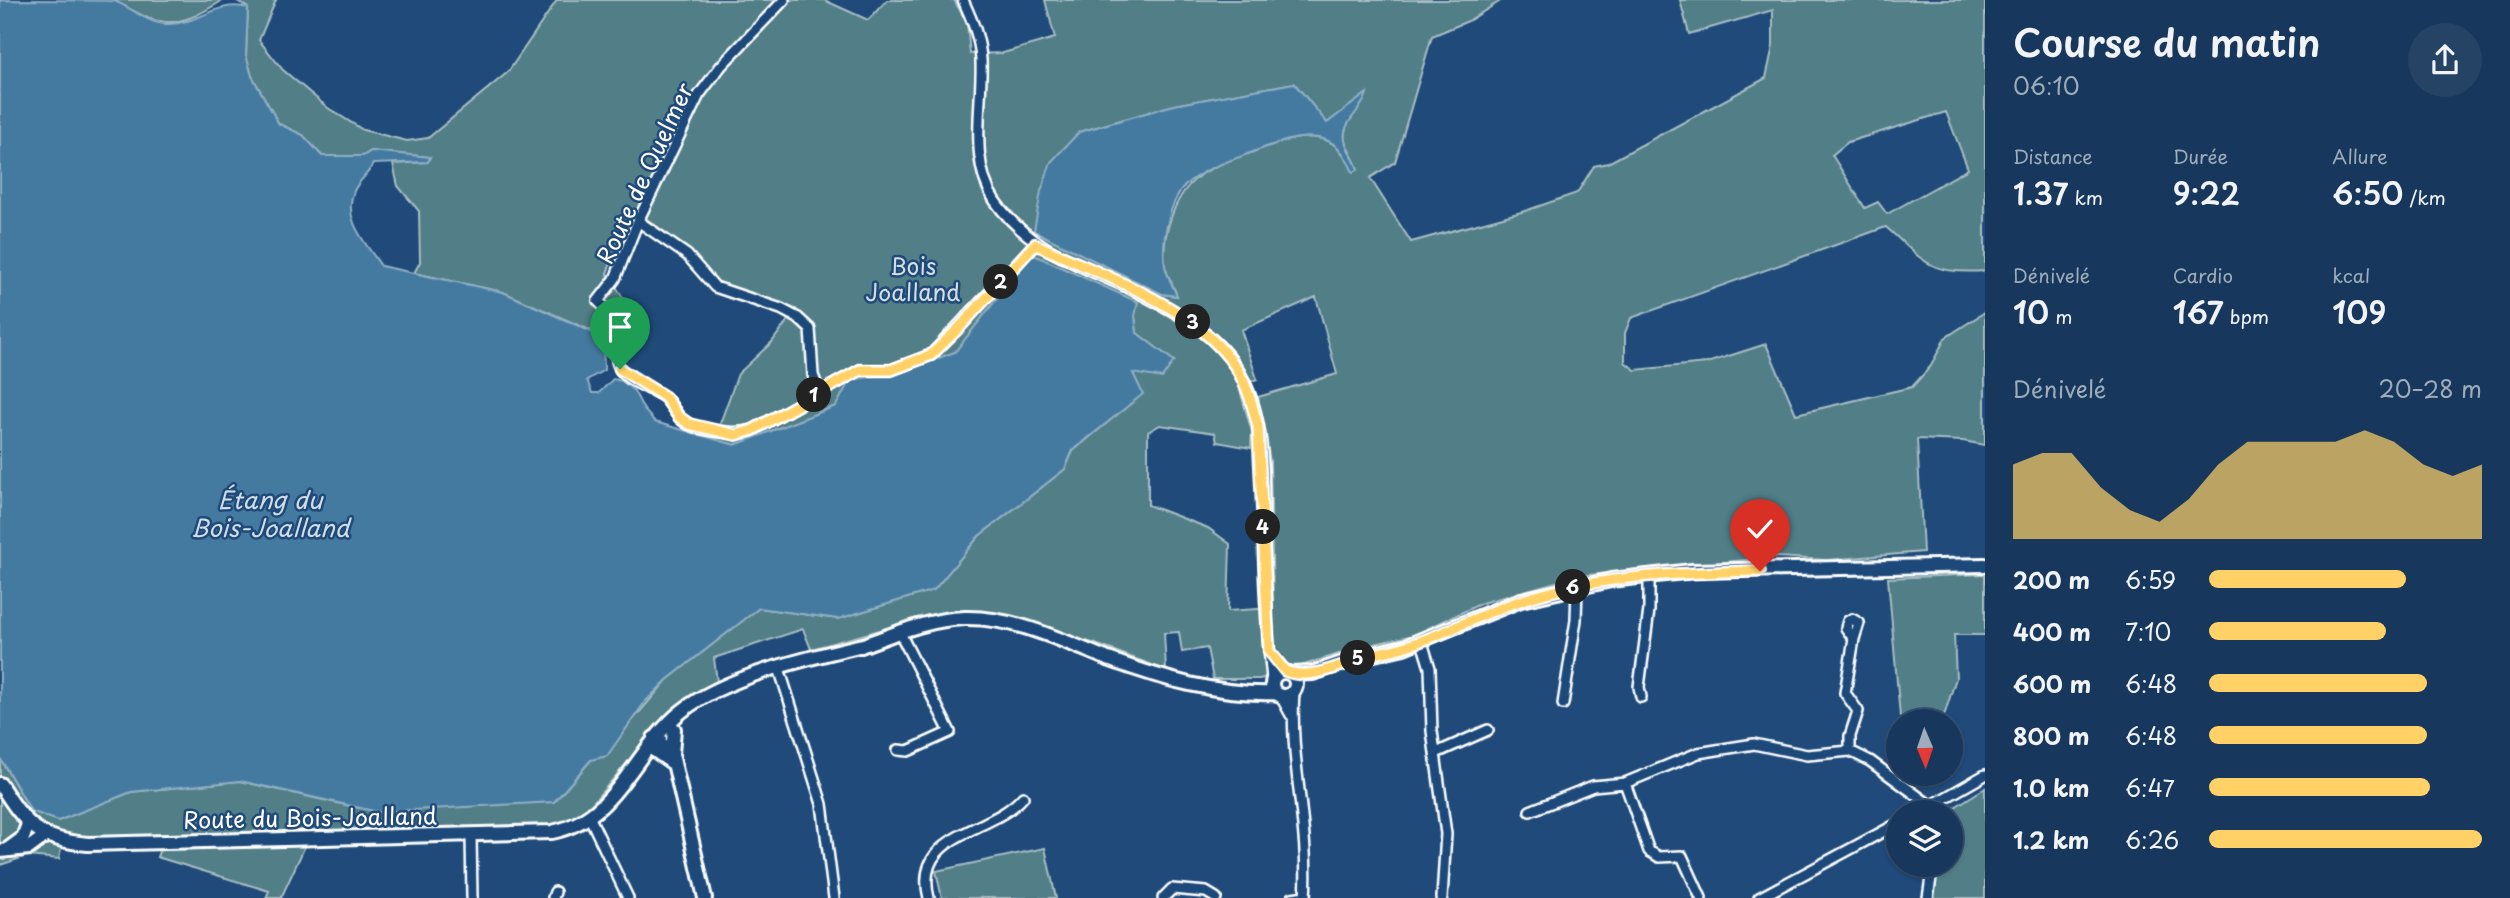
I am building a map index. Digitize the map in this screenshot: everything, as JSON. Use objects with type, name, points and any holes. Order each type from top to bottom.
[{"type":"street","name":"Route de Quelmer","points":[[784,0],[721,65],[699,95],[638,221],[615,279],[598,301],[611,312],[618,334],[620,369],[665,397],[679,417],[689,424],[736,435],[753,430],[820,391]]},
{"type":"street","points":[[962,0],[977,33],[981,59],[979,137],[985,181],[1009,219],[1035,244],[1184,317],[1214,340],[1236,368],[1252,402],[1259,437],[1269,651],[1275,687],[1293,719]]},
{"type":"street","points":[[638,221],[687,255],[715,287],[751,297],[798,318],[810,329],[813,375],[820,391],[860,370],[891,370],[931,355],[1035,244]]},
{"type":"street","points":[[1275,687],[1357,658],[1422,642],[1505,606],[1577,586],[1648,575],[1985,565]]},
{"type":"street","points":[[1641,697],[1639,687],[1650,610],[1648,575]]},
{"type":"street","points":[[1563,704],[1576,620],[1577,586]]},
{"type":"street","name":"Route du Bois-Joalland","points":[[780,671],[951,619],[980,619],[1030,629],[1163,678],[1244,691],[1275,687]]},
{"type":"street","points":[[898,750],[908,751],[950,732],[901,633]]},
{"type":"street","points":[[1850,751],[1850,736],[1858,710],[1845,693],[1854,639]]},
{"type":"street","points":[[1422,642],[1430,668],[1436,753],[1446,835],[1442,898]]},
{"type":"street","name":"Route du Bois-Joalland","points":[[0,784],[28,824],[45,836],[60,842],[88,844],[552,832],[578,825],[590,818],[672,725],[706,702],[805,660],[867,644]]},
{"type":"street","points":[[1269,651],[1292,681],[1293,759],[1307,861],[1305,897],[1292,898]]},
{"type":"street","points":[[780,671],[822,804],[834,898]]},
{"type":"street","points":[[1275,687],[1277,673],[1292,681]]},
{"type":"street","points":[[672,725],[673,759],[705,898]]},
{"type":"street","points":[[1436,753],[1488,730]]},
{"type":"street","points":[[657,743],[673,759]]},
{"type":"street","points":[[1530,811],[1593,786],[1625,783],[1698,753],[1722,747],[1754,744],[1807,755],[1850,751],[1870,761],[1920,800]]},
{"type":"street","points":[[1946,800],[1985,775]]},
{"type":"street","points":[[1625,783],[1649,851],[1658,857],[1682,856],[1701,898]]},
{"type":"street","points":[[929,898],[925,874],[935,854],[976,825],[1013,810],[1023,797]]},
{"type":"street","points":[[590,818],[628,898]]},
{"type":"street","points":[[2,851],[23,838],[28,824]]},
{"type":"street","points":[[1759,898],[1886,830]]},
{"type":"street","points":[[471,835],[472,898]]},
{"type":"street","points":[[2,851],[29,848],[45,836]]},
{"type":"street","points":[[1928,898],[1931,877]]},
{"type":"street","points":[[1163,898],[1172,889],[1206,892],[1216,898]]},
{"type":"green space","points":[[112,0],[223,0],[192,17],[168,22],[143,16]]},
{"type":"green space","name":"Bois Joalland","points":[[236,0],[276,0],[259,40],[283,70],[328,108],[363,130],[407,141],[428,138],[508,72],[557,0],[824,0],[868,20],[887,0],[954,0],[967,23],[970,54],[1003,53],[1055,38],[1045,0],[1502,0],[1468,21],[1432,36],[1395,162],[1370,178],[1411,242],[1525,211],[1577,193],[1594,166],[1608,163],[1766,78],[1773,46],[1773,10],[1689,34],[1680,0],[1985,0],[1985,271],[1951,271],[1929,264],[1886,227],[1631,318],[1625,333],[1625,362],[1635,370],[1707,363],[1766,344],[1796,414],[1912,387],[1931,366],[1945,338],[1985,312],[1985,445],[1917,439],[1923,552],[1827,560],[1777,557],[1577,576],[1482,603],[1414,635],[1361,647],[1260,679],[1213,679],[1207,648],[1182,652],[1179,632],[1164,633],[1166,670],[1093,643],[987,615],[887,628],[811,649],[803,629],[714,658],[718,690],[659,726],[582,815],[555,827],[311,833],[281,898],[266,898],[269,891],[157,857],[164,838],[69,838],[61,848],[59,859],[27,856],[0,865],[0,758],[31,811],[58,821],[131,792],[240,781],[359,808],[554,802],[591,760],[626,728],[667,680],[759,608],[838,619],[934,590],[979,536],[1065,469],[1073,451],[1142,394],[1132,373],[1174,361],[1137,333],[1135,316],[1032,254],[955,352],[902,372],[873,374],[836,406],[735,445],[714,440],[738,374],[772,342],[796,309],[716,283],[692,252],[633,209],[607,273],[635,316],[603,352],[603,336],[503,292],[414,273],[420,262],[419,211],[398,186],[393,164],[428,162],[430,157],[371,151],[363,156],[322,156],[303,135],[279,124],[252,76],[246,55],[248,8]],"holes":[[[1294,83],[1327,123],[1366,94],[1345,131],[1346,144],[1358,169],[1353,171],[1342,153],[1331,142],[1308,137],[1270,146],[1225,162],[1202,174],[1184,191],[1177,203],[1166,236],[1165,266],[1177,296],[1162,294],[1034,231],[1079,132],[1174,105]],[[1946,112],[1968,169],[1887,214],[1878,202],[1865,208],[1832,155],[1848,142]],[[1316,297],[1337,374],[1258,397],[1270,461],[1273,608],[1228,611],[1230,544],[1208,528],[1148,505],[1148,432],[1160,425],[1215,433],[1217,442],[1251,448],[1252,432],[1239,387],[1257,379],[1241,330]]]},
{"type":"green space","points":[[1985,574],[1985,635],[1954,635],[1956,678],[1946,709],[1899,709],[1888,578]]},
{"type":"green space","points":[[1985,788],[1985,898],[1923,898],[1926,877],[1963,877],[1963,802]]},
{"type":"green space","points":[[1045,848],[1056,898],[942,898],[936,871]]},
{"type":"water","name":"Étang du Bois-Joalland","points":[[0,0],[114,1],[161,24],[180,23],[227,7],[248,8],[246,55],[252,76],[279,124],[303,135],[322,156],[363,156],[371,151],[430,157],[428,162],[373,164],[354,191],[351,202],[353,221],[381,266],[503,292],[603,337],[604,370],[587,380],[592,393],[599,393],[613,379],[622,381],[634,391],[644,410],[655,422],[735,445],[836,406],[850,380],[902,372],[955,352],[1032,254],[1138,302],[1135,316],[1137,333],[1174,361],[1162,378],[1133,373],[1143,394],[1073,450],[1065,469],[979,536],[934,590],[838,619],[759,608],[667,680],[645,702],[607,756],[591,760],[554,802],[378,812],[240,781],[131,792],[58,821],[31,811],[0,758]]},
{"type":"water","points":[[1294,83],[1327,123],[1367,93],[1348,124],[1344,137],[1358,170],[1353,172],[1342,153],[1331,142],[1309,137],[1261,149],[1197,176],[1183,188],[1168,220],[1164,245],[1165,266],[1177,296],[1162,294],[1034,231],[1041,191],[1051,162],[1079,132],[1174,105]]},
{"type":"route","points":[[620,369],[665,397],[679,417],[689,424],[736,435],[753,430],[860,370],[891,370],[931,355],[1035,244],[1159,303],[1198,326],[1231,360],[1241,377],[1252,402],[1258,427],[1269,651],[1285,671],[1292,674],[1323,671],[1370,654],[1422,642],[1521,600],[1577,586],[1692,571],[1760,571]]}]
